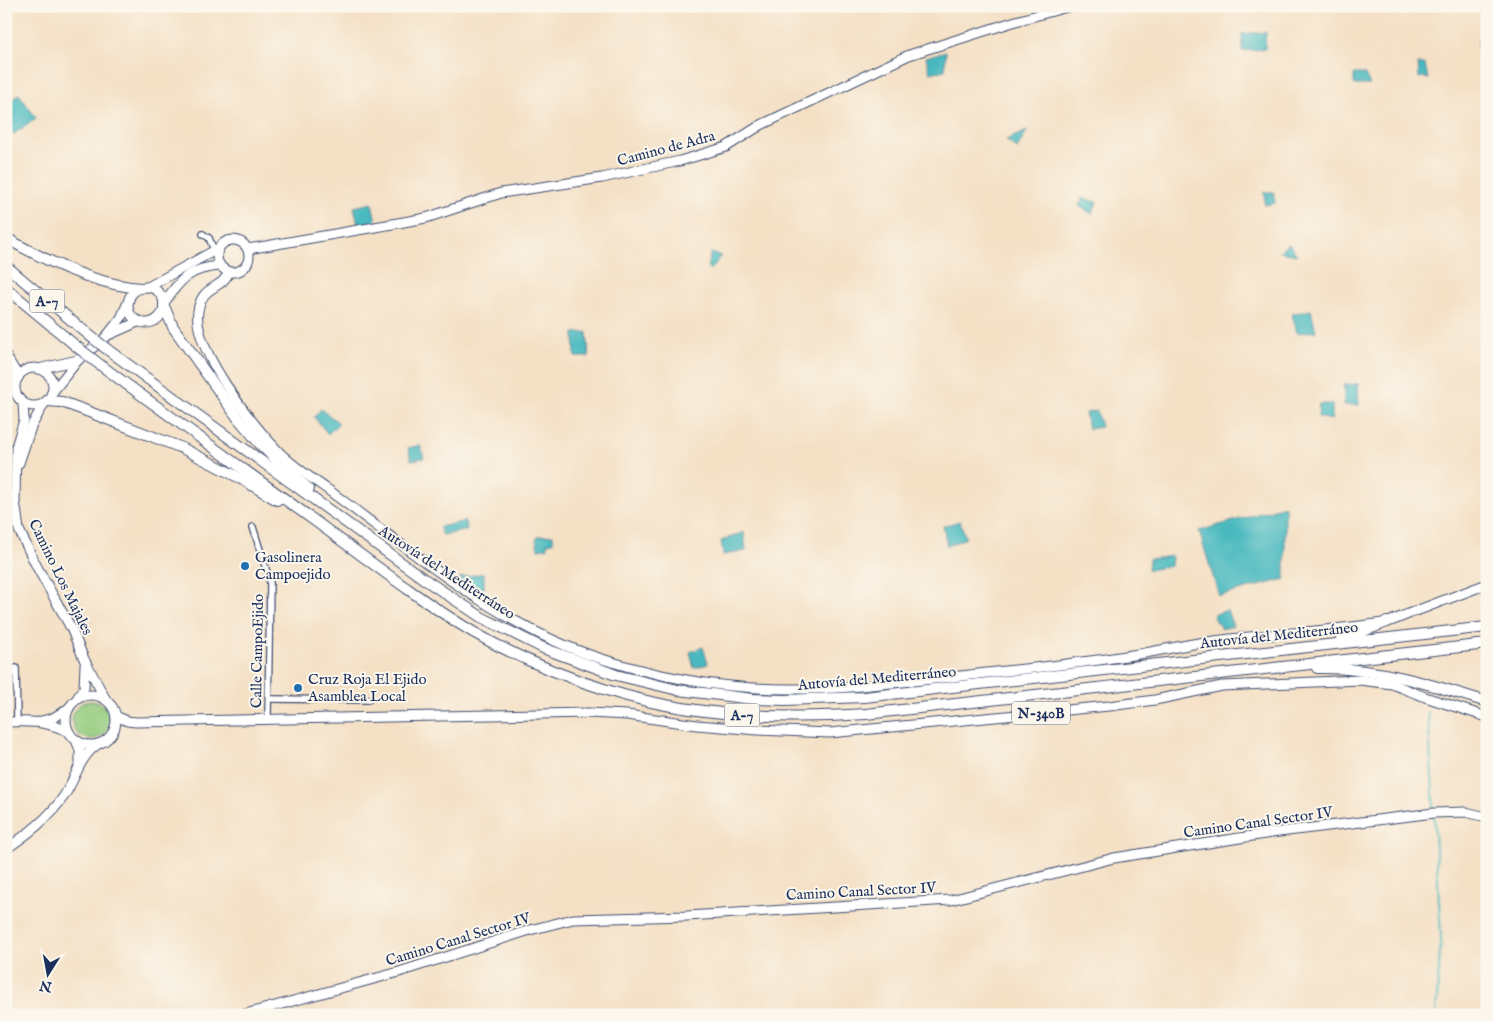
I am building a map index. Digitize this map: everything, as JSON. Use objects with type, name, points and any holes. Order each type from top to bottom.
[{"type":"highway","points":[[6,238],[54,262],[99,281],[122,287],[144,288]]},
{"type":"highway","name":"Autovía del Mediterráneo","points":[[6,266],[108,350],[367,538],[481,617],[544,648],[616,675],[678,690],[711,695],[785,700],[864,697],[1487,627]]},
{"type":"highway","name":"Autovía del Mediterráneo","points":[[6,288],[95,361],[357,552],[472,631],[537,664],[611,691],[675,707],[709,712],[785,717],[866,714],[1487,644]]},
{"type":"highway","points":[[164,304],[173,327],[238,418],[259,443],[279,464],[367,538]]},
{"type":"highway","points":[[6,358],[18,378]]},
{"type":"highway","points":[[48,399],[84,410],[182,448],[238,477],[357,552]]},
{"type":"highway","points":[[1297,648],[1362,632],[1387,622]]},
{"type":"highway","points":[[1268,668],[1322,668],[1385,673],[1432,684],[1487,702]]},
{"type":"street","name":"Camino de Adra","points":[[248,249],[426,218],[501,193],[602,178],[680,161],[726,147],[761,125],[908,55],[1071,6]]},
{"type":"street","points":[[203,234],[209,238],[216,249],[220,266]]},
{"type":"street","points":[[6,386],[27,370],[78,360],[106,337],[122,318],[129,300],[132,295],[216,249],[224,242],[232,240],[241,242],[248,249],[249,259],[244,268],[229,272],[220,266],[206,267],[179,281],[156,320],[151,322],[136,319],[130,311],[129,300]]},
{"type":"street","points":[[229,272],[225,280],[207,291],[201,298],[197,318],[198,329],[207,352],[235,396],[256,425],[282,454],[310,477],[458,585],[505,615],[542,635],[598,658],[644,671],[692,682],[739,687],[787,689],[838,688],[1052,666],[1129,656],[1197,643],[1387,622],[1487,584]]},
{"type":"street","points":[[144,288],[152,288],[160,294],[164,304]]},
{"type":"street","points":[[106,337],[140,321]]},
{"type":"street","name":"Camino Los Majales","points":[[16,476],[31,427],[48,399],[78,360]]},
{"type":"street","points":[[6,394],[16,395],[24,403],[35,406],[48,399],[53,388],[49,376],[38,369]]},
{"type":"street","points":[[16,395],[15,384],[18,378]]},
{"type":"street","name":"Camino Los Majales","points":[[24,403],[24,420],[16,447],[15,500],[19,530],[71,628],[84,660]]},
{"type":"street","name":"Calle CampoEjido","points":[[253,527],[270,582],[268,718]]},
{"type":"street","points":[[84,660],[106,700],[114,710],[116,716],[114,730]]},
{"type":"street","points":[[38,722],[53,718],[76,700],[84,688],[86,678],[84,660]]},
{"type":"street","points":[[16,668],[16,722]]},
{"type":"street","name":"N-340B","points":[[116,716],[126,721],[136,722],[589,713],[627,715],[698,725],[758,730],[830,733],[1109,706],[1156,700],[1222,686],[1360,680],[1392,684],[1487,717]]},
{"type":"street","points":[[76,700],[83,696],[91,695],[106,700]]},
{"type":"street","points":[[269,699],[368,700]]},
{"type":"street","points":[[68,708],[66,724],[69,732]]},
{"type":"street","points":[[6,722],[38,722],[56,725],[69,732],[76,740],[80,750],[80,763]]},
{"type":"street","name":"N-340B","points":[[98,744],[110,736],[114,730],[126,724],[136,722]]},
{"type":"street","points":[[76,740],[90,745],[98,744]]},
{"type":"street","points":[[6,849],[40,823],[53,809],[64,795],[80,763],[87,753],[98,744]]},
{"type":"street","name":"Camino Canal Sector IV","points":[[242,1015],[399,972],[530,930],[572,919],[687,916],[951,900],[1114,858],[1271,832],[1434,814],[1466,812],[1487,817]]},
{"type":"green space","points":[[91,701],[105,706],[110,720],[105,734],[91,739],[77,734],[72,720],[77,706]]},
{"type":"water","points":[[1266,32],[1265,49],[1242,51],[1242,34]]},
{"type":"water","points":[[1487,39],[1487,56],[1480,55],[1478,40]]},
{"type":"water","points":[[946,51],[945,70],[930,73],[926,57]]},
{"type":"water","points":[[1418,64],[1425,64],[1428,79],[1419,78]]},
{"type":"water","points":[[1354,74],[1365,74],[1370,85],[1354,85]]},
{"type":"water","points":[[19,94],[36,118],[14,134],[6,125],[6,104]]},
{"type":"water","points":[[1027,131],[1017,149],[1006,140]]},
{"type":"water","points":[[1264,192],[1274,192],[1275,203],[1265,205]]},
{"type":"water","points":[[1082,198],[1097,202],[1092,214],[1079,206]]},
{"type":"water","points":[[372,203],[376,221],[358,225],[354,207]]},
{"type":"water","points":[[1289,244],[1297,255],[1280,252]]},
{"type":"water","points":[[711,253],[721,256],[711,270],[707,267]]},
{"type":"water","points":[[1311,310],[1316,331],[1297,333],[1292,314]]},
{"type":"water","points":[[587,332],[589,357],[575,357],[574,333]]},
{"type":"water","points":[[1358,384],[1359,405],[1344,405],[1344,385]]},
{"type":"water","points":[[1319,404],[1332,404],[1332,420],[1318,417]]},
{"type":"water","points":[[321,409],[339,423],[328,434],[314,417]]},
{"type":"water","points":[[1097,411],[1101,427],[1088,429],[1085,413]]},
{"type":"water","points":[[420,445],[424,458],[411,460],[408,448]]},
{"type":"water","points":[[1285,506],[1285,579],[1219,596],[1199,531]]},
{"type":"water","points":[[465,521],[467,530],[441,534],[440,527]]},
{"type":"water","points":[[960,521],[966,538],[947,546],[943,526]]},
{"type":"water","points":[[744,532],[746,551],[723,555],[721,541]]},
{"type":"water","points":[[553,535],[553,542],[547,543],[547,548],[538,549],[536,539],[539,536]]},
{"type":"water","points":[[1172,556],[1171,566],[1148,570],[1149,559]]},
{"type":"water","points":[[484,573],[484,589],[475,590],[459,578]]},
{"type":"water","points":[[1227,610],[1233,626],[1221,629],[1213,615]]},
{"type":"water","points":[[703,647],[708,664],[694,668],[690,652]]},
{"type":"waterway","points":[[1428,712],[1434,810]]},
{"type":"waterway","points":[[1434,815],[1441,936],[1436,1015]]},
{"type":"place","name":"Gasolinera Campoejido","points":[[245,566]]},
{"type":"place","name":"Cruz Roja El Ejido Asamblea Local","points":[[298,688]]}]
